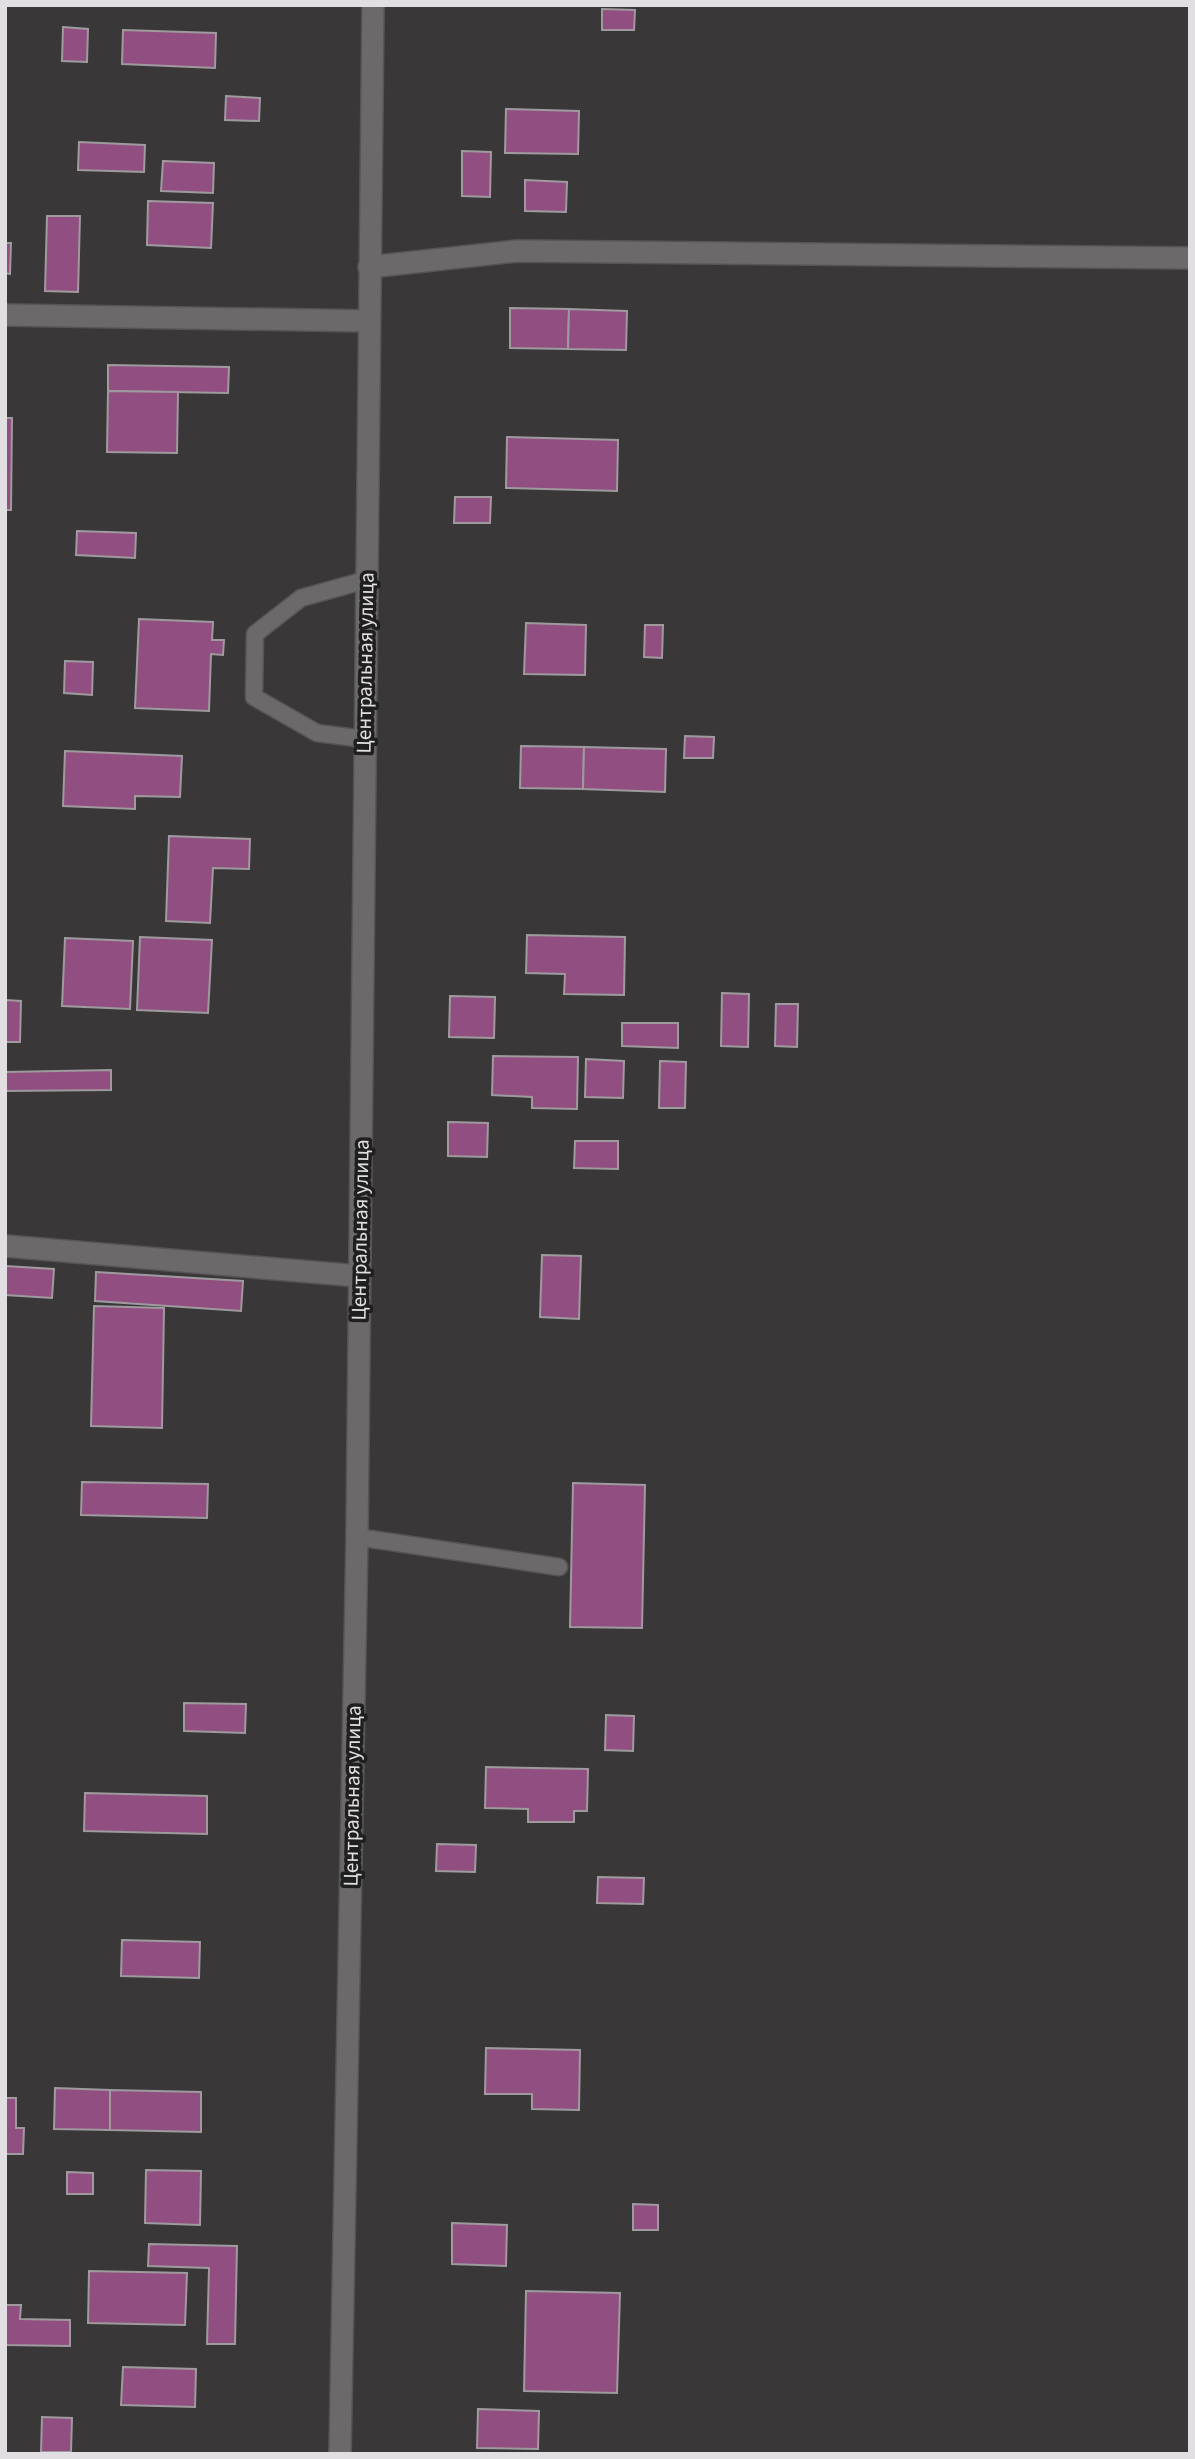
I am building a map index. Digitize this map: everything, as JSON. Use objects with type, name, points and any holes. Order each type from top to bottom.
[{"type":"street","name":"Центральная улица","points":[[340,2454],[357,1537],[373,5]]},
{"type":"street","points":[[369,267],[517,251],[1190,257]]},
{"type":"street","points":[[5,315],[369,321]]},
{"type":"street","points":[[5,1247],[359,1276]]},
{"type":"lane","points":[[364,739],[317,733],[254,697],[255,634],[301,598],[366,580]]},
{"type":"lane","points":[[357,1537],[559,1567]]},
{"type":"building","points":[[602,9],[635,10],[634,30],[602,30]]},
{"type":"building","points":[[63,27],[88,29],[87,62],[62,61]]},
{"type":"building","points":[[123,30],[216,33],[215,68],[122,64]]},
{"type":"building","points":[[226,96],[260,98],[259,121],[225,120]]},
{"type":"building","points":[[506,109],[579,111],[578,154],[505,153]]},
{"type":"building","points":[[79,142],[145,145],[144,172],[78,170]]},
{"type":"building","points":[[462,151],[491,152],[490,197],[462,196]]},
{"type":"building","points":[[163,161],[214,163],[213,193],[161,191]]},
{"type":"building","points":[[525,180],[567,182],[566,212],[525,211]]},
{"type":"building","points":[[148,201],[213,203],[211,248],[147,245]]},
{"type":"building","points":[[47,216],[80,216],[78,292],[45,291]]},
{"type":"building","points":[[5,243],[11,243],[10,274],[5,273]]},
{"type":"building","points":[[510,308],[569,309],[568,349],[510,348]]},
{"type":"building","points":[[569,309],[627,311],[626,350],[568,349]]},
{"type":"building","points":[[108,365],[229,367],[228,393],[108,391]]},
{"type":"building","points":[[108,391],[178,392],[177,453],[107,452]]},
{"type":"building","points":[[5,418],[12,418],[11,510],[5,510]]},
{"type":"building","points":[[507,437],[618,440],[617,491],[506,488]]},
{"type":"building","points":[[455,497],[491,497],[490,523],[454,523]]},
{"type":"building","points":[[77,531],[136,533],[135,558],[76,555]]},
{"type":"building","points":[[139,619],[213,622],[212,640],[224,640],[223,655],[211,654],[209,711],[135,708]]},
{"type":"building","points":[[526,623],[586,625],[585,675],[524,674]]},
{"type":"building","points":[[645,625],[663,625],[662,658],[644,657]]},
{"type":"building","points":[[65,661],[93,662],[92,695],[64,693]]},
{"type":"building","points":[[685,736],[714,737],[713,758],[684,758]]},
{"type":"building","points":[[521,746],[584,747],[583,789],[520,788]]},
{"type":"building","points":[[584,747],[666,749],[665,792],[583,789]]},
{"type":"building","points":[[65,751],[182,756],[180,797],[135,796],[135,809],[63,806]]},
{"type":"building","points":[[169,836],[250,839],[249,869],[213,868],[210,923],[166,921]]},
{"type":"building","points":[[527,935],[625,937],[624,995],[564,994],[565,974],[526,973]]},
{"type":"building","points":[[140,937],[212,940],[208,1013],[137,1010]]},
{"type":"building","points":[[65,938],[133,941],[130,1009],[62,1006]]},
{"type":"building","points":[[722,993],[749,994],[748,1047],[721,1046]]},
{"type":"building","points":[[450,996],[495,997],[494,1038],[449,1037]]},
{"type":"building","points":[[5,1000],[21,1001],[20,1042],[5,1042]]},
{"type":"building","points":[[776,1004],[798,1004],[797,1047],[775,1046]]},
{"type":"building","points":[[622,1023],[678,1023],[678,1048],[622,1046]]},
{"type":"building","points":[[493,1056],[578,1057],[577,1109],[532,1108],[532,1097],[492,1095]]},
{"type":"building","points":[[586,1059],[624,1061],[623,1098],[585,1097]]},
{"type":"building","points":[[660,1061],[686,1062],[685,1108],[659,1108]]},
{"type":"building","points":[[111,1070],[111,1090],[5,1091],[5,1072]]},
{"type":"building","points":[[448,1122],[488,1123],[487,1157],[448,1156]]},
{"type":"building","points":[[575,1141],[618,1141],[618,1169],[574,1168]]},
{"type":"building","points":[[542,1255],[581,1256],[579,1319],[540,1317]]},
{"type":"building","points":[[5,1266],[54,1269],[52,1298],[5,1295]]},
{"type":"building","points":[[96,1272],[243,1281],[241,1311],[95,1301]]},
{"type":"building","points":[[94,1306],[164,1308],[162,1428],[91,1426]]},
{"type":"building","points":[[82,1482],[208,1484],[207,1518],[81,1515]]},
{"type":"building","points":[[573,1483],[645,1485],[642,1628],[570,1627]]},
{"type":"building","points":[[184,1703],[246,1704],[245,1733],[184,1731]]},
{"type":"building","points":[[606,1715],[634,1716],[633,1751],[605,1750]]},
{"type":"building","points":[[486,1767],[588,1769],[587,1811],[574,1811],[574,1822],[528,1822],[528,1809],[485,1808]]},
{"type":"building","points":[[85,1793],[207,1796],[207,1834],[84,1831]]},
{"type":"building","points":[[437,1844],[476,1845],[475,1872],[436,1871]]},
{"type":"building","points":[[598,1877],[644,1878],[643,1904],[597,1903]]},
{"type":"building","points":[[122,1940],[200,1942],[199,1978],[121,1976]]},
{"type":"building","points":[[486,2048],[580,2050],[579,2110],[532,2109],[532,2094],[485,2094]]},
{"type":"building","points":[[55,2088],[110,2090],[110,2130],[54,2129]]},
{"type":"building","points":[[110,2090],[201,2092],[201,2132],[110,2130]]},
{"type":"building","points":[[5,2098],[16,2098],[16,2128],[24,2128],[23,2154],[5,2154]]},
{"type":"building","points":[[146,2170],[201,2171],[200,2225],[145,2223]]},
{"type":"building","points":[[67,2172],[93,2173],[93,2194],[67,2194]]},
{"type":"building","points":[[633,2204],[658,2205],[658,2230],[633,2230]]},
{"type":"building","points":[[452,2223],[507,2225],[506,2266],[452,2264]]},
{"type":"building","points":[[149,2244],[237,2246],[235,2344],[207,2344],[209,2268],[148,2266]]},
{"type":"building","points":[[89,2271],[187,2273],[185,2325],[88,2323]]},
{"type":"building","points":[[526,2291],[620,2293],[617,2393],[524,2391]]},
{"type":"building","points":[[5,2305],[21,2305],[20,2319],[70,2320],[70,2346],[5,2345]]},
{"type":"building","points":[[123,2367],[196,2369],[195,2407],[121,2405]]},
{"type":"building","points":[[478,2409],[539,2411],[538,2449],[477,2448]]},
{"type":"building","points":[[42,2417],[72,2418],[71,2452],[41,2452]]}]
